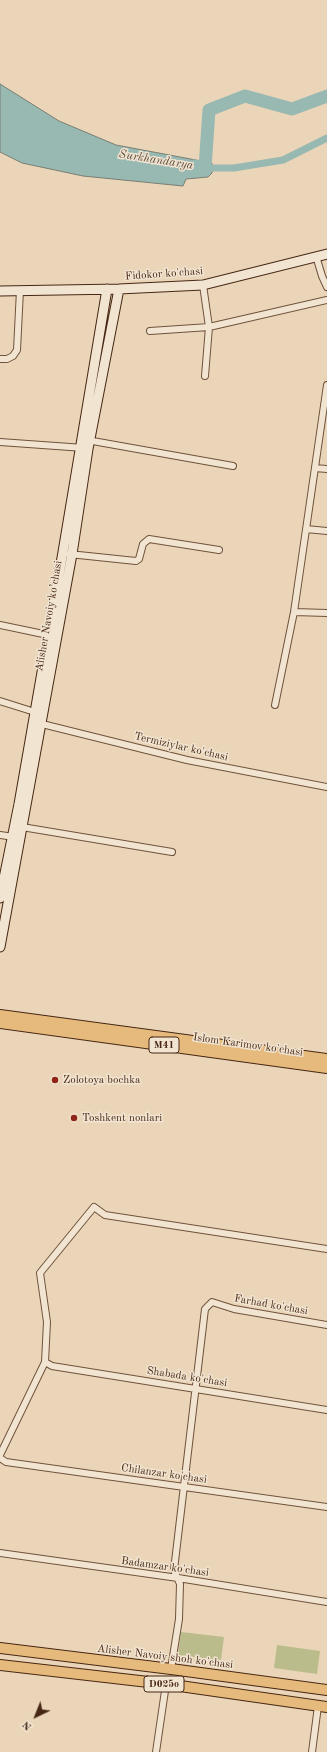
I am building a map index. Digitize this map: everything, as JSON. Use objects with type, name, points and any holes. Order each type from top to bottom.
[{"type":"main road","name":"Fidokor ko'chasi","points":[[0,291],[119,289],[203,284],[327,254]]},
{"type":"main road","name":"Alisher Navoiy ko’chasi","points":[[0,898],[16,837],[22,827],[42,724],[108,289]]},
{"type":"main road","name":"Alisher Navoiy ko’chasi","points":[[85,444],[119,289]]},
{"type":"main road","name":"Alisher Navoiy ko’chasi","points":[[0,947],[16,837],[18,804],[32,722],[48,635],[68,553]]},
{"type":"main road","name":"Islom Karimov ko'chasi","points":[[0,1015],[327,1059]]},
{"type":"main road","name":"Islom Karimov ko'chasi","points":[[0,1023],[259,1060],[327,1068]]},
{"type":"main road","name":"Alisher Navoiy shoh ko'chasi","points":[[0,1648],[327,1690]]},
{"type":"main road","name":"D025o","points":[[0,1665],[166,1684],[322,1706]]},
{"type":"street","points":[[316,256],[327,287]]},
{"type":"street","points":[[203,284],[209,327],[206,376]]},
{"type":"street","points":[[0,358],[7,359],[13,356],[17,350],[20,290]]},
{"type":"street","points":[[150,331],[209,327],[327,300]]},
{"type":"street","points":[[275,705],[294,612],[327,385]]},
{"type":"street","points":[[0,442],[85,444],[233,466]]},
{"type":"street","points":[[315,468],[327,469]]},
{"type":"street","points":[[306,529],[327,530]]},
{"type":"street","points":[[68,553],[136,561],[139,559],[143,544],[149,539],[219,550]]},
{"type":"street","points":[[294,612],[327,612]]},
{"type":"street","points":[[0,625],[48,635]]},
{"type":"street","points":[[0,701],[43,714]]},
{"type":"street","name":"Termiziylar ko'chasi","points":[[32,722],[187,760],[327,787]]},
{"type":"street","points":[[22,827],[172,852]]},
{"type":"street","points":[[0,835],[16,837]]},
{"type":"street","points":[[0,1455],[45,1362],[47,1322],[40,1273],[94,1206],[105,1215],[327,1249]]},
{"type":"street","name":"Farhad ko'chasi","points":[[195,1389],[205,1309],[212,1302],[234,1310],[327,1324]]},
{"type":"street","name":"Shabada ko'chasi","points":[[45,1362],[52,1366],[327,1410]]},
{"type":"street","points":[[171,1669],[180,1619],[180,1584],[174,1570],[195,1389]]},
{"type":"street","name":"Chilanzar ko'chasi","points":[[0,1458],[6,1462],[327,1507]]},
{"type":"street","name":"Badamzar ko'chasi","points":[[0,1553],[178,1578],[327,1602]]},
{"type":"street","points":[[156,1752],[166,1684]]},
{"type":"street","points":[[312,1752],[322,1706]]},
{"type":"green space","points":[[181,1632],[224,1637],[221,1660],[178,1655]]},
{"type":"green space","points":[[277,1645],[320,1651],[317,1674],[274,1668]]},
{"type":"water","points":[[0,84],[59,121],[116,145],[212,163],[212,173],[208,177],[186,179],[183,186],[83,176],[22,163],[0,152]]},
{"type":"waterway","name":"Surkhandarya","points":[[194,166],[205,168],[209,110],[245,96],[292,109],[327,96]]},
{"type":"waterway","points":[[205,168],[234,168],[283,160],[327,138]]},
{"type":"place","name":"Zolotoya bochka","points":[[55,1080]]},
{"type":"place","name":"Toshkent nonlari","points":[[74,1118]]}]
